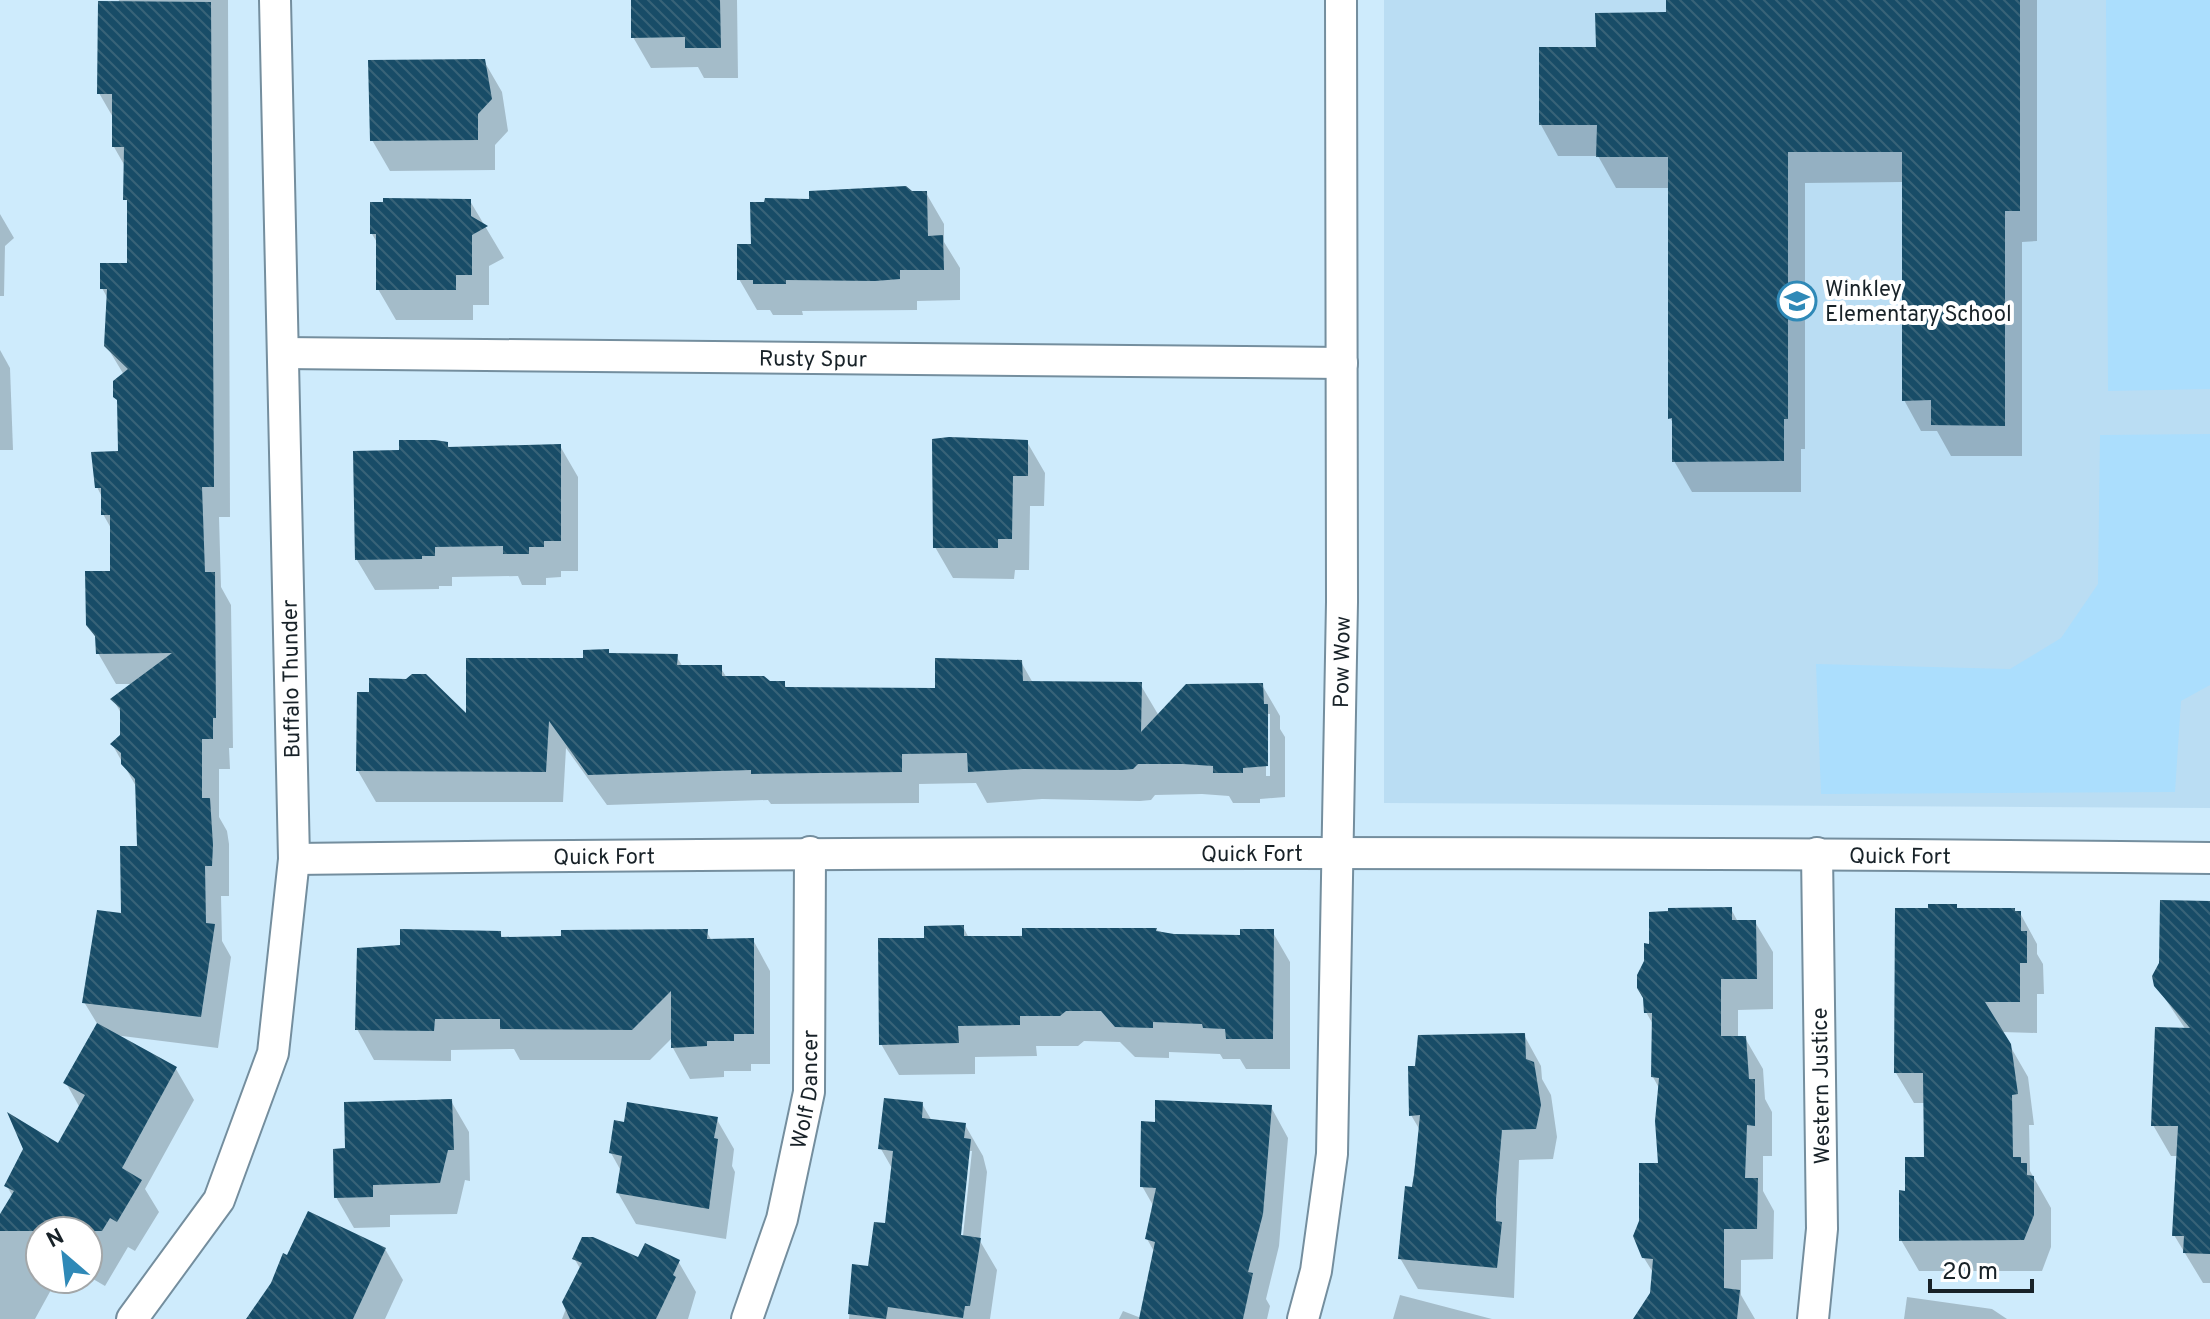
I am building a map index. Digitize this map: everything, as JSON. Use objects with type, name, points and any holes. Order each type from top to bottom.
[{"type":"street","name":"Buffalo Thunder","points":[[132,1319],[219,1200],[273,1053],[294,859],[275,0]]},
{"type":"street","name":"Pow Wow","points":[[1303,1319],[1316,1271],[1332,1154],[1340,853],[1341,0]]},
{"type":"street","name":"Rusty Spur","points":[[283,353],[1342,363]]},
{"type":"street","name":"Quick Fort","points":[[294,859],[810,852],[1817,853],[2210,858]]},
{"type":"street","name":"Wolf Dancer","points":[[747,1319],[782,1219],[809,1092],[810,852]]},
{"type":"street","name":"Western Justice","points":[[1813,1319],[1822,1229],[1817,853]]},
{"type":"shaded area","name":"Winkley Elementary School","points":[[1384,0],[2210,0],[2210,808],[1384,803]]},
{"type":"shaded area","points":[[2106,0],[2210,0],[2210,389],[2108,391]]},
{"type":"shaded area","points":[[2210,434],[2210,685],[2181,701],[2175,792],[1821,794],[1816,664],[2010,669],[2061,638],[2098,584],[2100,435]]},
{"type":"building","points":[[631,0],[720,0],[721,48],[685,48],[685,37],[631,38]]},
{"type":"building","points":[[1666,0],[2020,0],[2020,211],[2005,211],[2005,426],[1931,425],[1931,400],[1902,401],[1902,152],[1788,152],[1788,419],[1784,419],[1784,461],[1672,462],[1672,418],[1668,419],[1668,157],[1596,157],[1597,125],[1539,125],[1539,47],[1596,47],[1595,13],[1666,12]]},
{"type":"building","points":[[98,1],[211,2],[214,487],[202,487],[205,572],[215,572],[216,718],[213,718],[213,739],[202,739],[202,798],[210,798],[213,845],[212,866],[205,866],[206,923],[215,924],[201,1017],[82,1003],[97,910],[121,913],[120,846],[137,846],[135,779],[121,764],[121,753],[110,744],[120,735],[120,708],[110,699],[172,653],[96,654],[95,636],[86,625],[85,571],[110,571],[110,515],[101,515],[101,488],[95,488],[91,452],[118,451],[117,400],[113,397],[113,381],[128,369],[104,346],[107,289],[100,289],[100,263],[127,263],[127,200],[123,200],[124,147],[112,147],[112,94],[97,94]]},
{"type":"building","points":[[485,59],[492,99],[478,114],[478,140],[370,141],[368,60]]},
{"type":"building","points":[[906,186],[912,191],[927,191],[928,236],[943,235],[944,270],[900,270],[900,279],[875,281],[786,280],[786,284],[753,284],[753,280],[737,280],[737,244],[751,244],[750,202],[764,202],[765,198],[809,199],[809,191]]},
{"type":"building","points":[[383,198],[471,199],[471,216],[488,226],[472,235],[472,275],[456,275],[456,290],[376,290],[376,234],[370,234],[370,202],[383,202]]},
{"type":"building","points":[[932,439],[1028,440],[1028,476],[1013,476],[1012,539],[998,539],[998,548],[933,548]]},
{"type":"building","points":[[399,440],[435,440],[448,442],[448,447],[561,444],[561,541],[544,541],[544,547],[529,547],[529,554],[503,554],[503,546],[435,547],[435,556],[422,556],[422,559],[355,560],[353,451],[399,450]]},
{"type":"building","points":[[609,649],[609,653],[678,654],[677,665],[722,665],[722,676],[764,676],[770,681],[785,681],[785,687],[935,688],[935,658],[1022,660],[1023,681],[1142,682],[1141,732],[1186,684],[1263,683],[1264,704],[1268,704],[1268,766],[1243,768],[1243,773],[1213,773],[1213,766],[1183,764],[1138,764],[1133,769],[1122,770],[968,772],[967,753],[902,754],[902,772],[751,774],[751,770],[588,775],[549,721],[546,772],[356,771],[357,692],[369,692],[369,678],[406,679],[412,674],[426,674],[466,713],[466,658],[583,658],[583,650]]},
{"type":"building","points":[[2160,900],[2210,901],[2210,1254],[2183,1253],[2184,1236],[2172,1236],[2178,1126],[2151,1126],[2155,1027],[2190,1028],[2154,986],[2152,976],[2159,963]]},
{"type":"building","points":[[1928,904],[1957,904],[1957,908],[2015,908],[2015,911],[2021,911],[2021,931],[2027,931],[2027,963],[2020,963],[2020,1002],[1985,1002],[2011,1044],[2018,1094],[2012,1095],[2013,1157],[2021,1157],[2021,1163],[2027,1163],[2027,1175],[2034,1176],[2034,1215],[2024,1240],[1899,1241],[1899,1190],[1905,1191],[1905,1157],[1924,1157],[1923,1073],[1894,1073],[1895,908],[1928,908]]},
{"type":"building","points":[[1732,907],[1732,920],[1756,920],[1757,979],[1721,979],[1721,1036],[1746,1036],[1749,1079],[1755,1079],[1755,1126],[1747,1125],[1745,1178],[1758,1178],[1757,1229],[1724,1229],[1724,1288],[1740,1290],[1737,1319],[1633,1319],[1650,1293],[1653,1259],[1642,1258],[1633,1236],[1639,1221],[1639,1163],[1658,1163],[1655,1121],[1659,1078],[1651,1077],[1652,1013],[1644,1013],[1643,998],[1637,988],[1637,975],[1644,961],[1644,943],[1649,944],[1649,912],[1668,911],[1668,908]]},
{"type":"building","points":[[964,925],[964,936],[1022,936],[1022,928],[1157,928],[1156,931],[1174,934],[1240,935],[1240,929],[1274,929],[1273,1039],[1226,1039],[1225,1029],[1203,1028],[1202,1024],[1153,1022],[1153,1028],[1115,1027],[1101,1011],[1066,1011],[1060,1016],[1020,1016],[1020,1025],[958,1026],[959,1043],[879,1045],[878,938],[924,938],[924,926]]},
{"type":"building","points":[[400,929],[501,931],[501,937],[561,936],[561,930],[708,929],[707,939],[754,938],[754,1034],[734,1034],[734,1041],[707,1041],[707,1046],[671,1048],[671,991],[632,1030],[500,1029],[500,1019],[435,1019],[434,1031],[355,1030],[357,948],[400,945]]},
{"type":"building","points":[[97,1023],[177,1067],[122,1168],[142,1180],[117,1222],[110,1218],[104,1228],[104,1215],[24,1215],[24,1231],[0,1231],[0,1214],[14,1191],[4,1186],[23,1149],[7,1112],[58,1143],[85,1095],[63,1083]]},
{"type":"building","points":[[1525,1033],[1526,1059],[1534,1062],[1541,1105],[1536,1129],[1502,1130],[1496,1199],[1496,1221],[1502,1222],[1497,1268],[1398,1259],[1405,1186],[1412,1187],[1420,1115],[1409,1116],[1408,1066],[1415,1066],[1418,1035]]},
{"type":"building","points":[[884,1098],[923,1102],[922,1118],[966,1123],[964,1138],[971,1139],[961,1235],[981,1238],[970,1306],[965,1306],[963,1318],[888,1307],[886,1319],[848,1314],[852,1264],[868,1266],[874,1222],[885,1223],[893,1151],[878,1149]]},
{"type":"building","points":[[452,1099],[454,1150],[448,1150],[440,1183],[373,1185],[373,1197],[334,1198],[333,1149],[345,1148],[344,1102]]},
{"type":"building","points":[[1155,1100],[1272,1105],[1263,1214],[1248,1272],[1253,1273],[1243,1319],[1139,1319],[1155,1242],[1145,1239],[1156,1188],[1140,1187],[1141,1121],[1155,1122]]},
{"type":"building","points":[[627,1102],[718,1117],[709,1209],[616,1193],[622,1156],[609,1153],[614,1120],[624,1122]]},
{"type":"building","points":[[308,1211],[386,1248],[353,1319],[246,1319],[271,1283],[283,1253],[287,1255]]},
{"type":"building","points":[[582,1237],[593,1237],[638,1257],[645,1243],[680,1260],[673,1275],[676,1277],[656,1319],[570,1319],[562,1302],[582,1263],[572,1259]]},
{"type":"place","name":"Winkley Elementary School","points":[[1797,301]]}]
